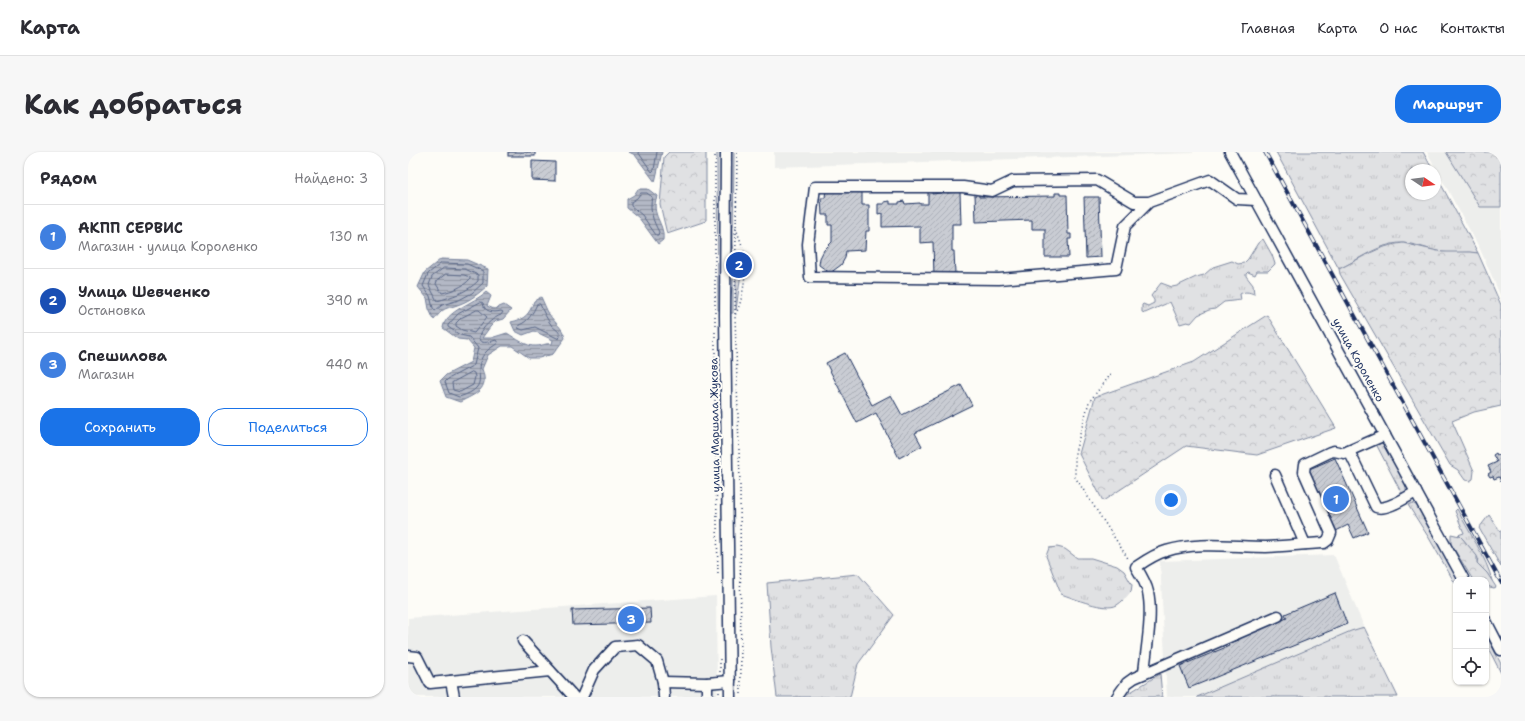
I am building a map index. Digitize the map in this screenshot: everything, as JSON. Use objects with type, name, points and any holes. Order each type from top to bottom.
[{"type":"street","name":"улица Маршала Жукова","points":[[726,152],[725,324],[730,697]]},
{"type":"street","name":"улица Короленко","points":[[1230,152],[1462,577]]},
{"type":"street","points":[[1149,202],[1125,226],[1116,269],[999,279],[810,277],[808,244],[815,187],[963,187],[992,191],[1013,181],[1096,180],[1134,202],[1149,202],[1210,180],[1237,199],[1256,200]]},
{"type":"street","points":[[1144,673],[1149,618],[1149,599],[1145,581],[1136,567],[1149,558],[1165,551],[1188,546],[1267,546],[1324,543],[1328,540],[1331,533],[1304,472],[1305,464],[1330,452],[1334,451],[1344,453],[1385,435]]},
{"type":"street","points":[[1349,451],[1376,507],[1382,508],[1389,506],[1416,492]]},
{"type":"street","points":[[1275,475],[1305,544]]},
{"type":"street","points":[[1117,697],[1127,683],[1144,673],[1278,616]]},
{"type":"street","points":[[1489,627],[1501,650]]},
{"type":"street","points":[[523,641],[574,697]]},
{"type":"street","points":[[582,697],[594,670],[615,647],[638,645],[657,661],[663,682],[664,697]]},
{"type":"street","points":[[408,656],[417,657],[430,683],[550,671]]},
{"type":"street","points":[[451,680],[454,697]]},
{"type":"street","points":[[663,682],[707,683],[730,681]]},
{"type":"street","points":[[707,683],[707,697]]},
{"type":"path","points":[[715,152],[715,392],[718,576]]},
{"type":"path","points":[[737,152],[734,316],[740,483],[741,697]]},
{"type":"path","points":[[734,316],[739,309],[744,279],[745,259],[736,228]]},
{"type":"path","points":[[1111,374],[1089,402],[1075,452],[1075,477],[1129,559],[1136,567]]},
{"type":"path","points":[[720,652],[720,673]]},
{"type":"path","points":[[719,689],[719,697]]},
{"type":"shaded area","points":[[774,152],[1193,152],[1193,153],[774,167]]},
{"type":"shaded area","points":[[1427,152],[1501,152],[1501,297],[1480,249],[1441,178],[1441,164],[1434,164]]},
{"type":"shaded area","points":[[1334,555],[1364,627],[1197,697],[1167,697],[1160,561]]},
{"type":"shaded area","points":[[716,596],[717,697],[408,697],[408,618]]},
{"type":"green space","points":[[669,152],[706,152],[706,221],[667,234],[660,204],[664,157]]},
{"type":"green space","points":[[717,152],[721,152],[721,310],[718,310]]},
{"type":"green space","points":[[731,152],[734,152],[733,249],[730,239]]},
{"type":"green space","points":[[1276,152],[1423,152],[1430,164],[1405,164],[1405,200],[1441,200],[1441,184],[1478,253],[1441,252],[1411,244],[1398,243],[1378,248],[1339,269]]},
{"type":"green space","points":[[1446,152],[1501,152],[1501,207],[1480,207]]},
{"type":"green space","points":[[1263,239],[1275,264],[1268,271],[1257,271],[1255,275],[1248,272],[1246,274],[1253,285],[1254,294],[1247,292],[1242,293],[1240,294],[1241,300],[1224,302],[1215,309],[1198,315],[1191,323],[1187,322],[1180,324],[1170,302],[1145,313],[1142,312],[1143,304],[1148,306],[1154,303],[1151,296],[1161,283],[1172,287],[1177,286],[1204,275],[1213,267],[1232,261],[1238,264],[1244,263],[1258,243]]},
{"type":"green space","points":[[1403,243],[1442,252],[1478,253],[1501,305],[1501,406],[1474,412],[1452,421],[1474,471],[1473,479],[1470,481],[1465,480],[1458,470],[1450,465],[1340,274],[1339,269],[1378,249]]},
{"type":"green space","points":[[736,273],[741,273],[736,310]]},
{"type":"green space","points":[[733,279],[733,313],[729,313]]},
{"type":"green space","points":[[1267,315],[1336,428],[1257,455],[1186,446],[1103,501],[1079,454],[1095,397],[1194,362]]},
{"type":"green space","points":[[1380,441],[1384,444],[1406,484],[1406,491],[1402,494],[1375,442]]},
{"type":"green space","points":[[1412,503],[1418,506],[1457,577],[1453,577],[1453,580],[1408,505]]},
{"type":"green space","points":[[1457,509],[1482,554],[1492,581],[1477,563],[1478,558],[1458,535],[1464,533],[1455,511]]},
{"type":"green space","points":[[1489,515],[1501,532],[1501,567],[1479,528]]},
{"type":"green space","points":[[1451,534],[1460,536],[1477,556],[1477,563],[1487,573],[1496,587],[1489,587],[1489,577],[1471,577],[1451,544]]},
{"type":"green space","points":[[1057,547],[1065,549],[1077,558],[1091,558],[1117,566],[1124,571],[1132,585],[1131,592],[1123,601],[1112,607],[1089,604],[1061,594],[1046,556],[1049,548]]},
{"type":"green space","points":[[858,574],[894,615],[858,664],[850,697],[777,697],[771,647],[767,583]]},
{"type":"green space","points":[[1364,627],[1398,697],[1197,697],[1351,631]]},
{"type":"green space","points":[[1489,640],[1501,664],[1501,673],[1489,650]]},
{"type":"green space","points":[[1160,674],[1162,697],[1123,697],[1124,696]]},
{"type":"water","points":[[629,152],[662,152],[655,182],[635,155]]},
{"type":"water","points":[[638,189],[648,189],[657,196],[655,209],[663,234],[663,240],[658,244],[639,218],[627,208],[627,199],[634,195]]},
{"type":"water","points":[[441,259],[467,260],[488,269],[487,286],[468,300],[444,310],[434,320],[429,309],[427,298],[418,287],[425,272]]},
{"type":"water","points":[[486,292],[491,296],[487,306],[494,309],[504,305],[511,310],[503,319],[496,321],[482,338],[491,338],[507,333],[521,342],[532,346],[552,344],[553,340],[534,331],[523,335],[515,331],[511,322],[526,316],[534,301],[541,297],[549,314],[564,334],[565,338],[553,354],[539,358],[529,358],[512,346],[502,346],[488,355],[482,369],[484,376],[483,387],[476,394],[460,402],[446,397],[440,381],[446,375],[471,362],[474,348],[467,340],[458,339],[443,328],[445,322],[454,312]]},
{"type":"building","points":[[508,152],[535,152],[535,156],[508,156]]},
{"type":"building","points":[[532,161],[555,162],[555,181],[532,180]]},
{"type":"building","points":[[851,187],[851,192],[862,192],[862,205],[869,205],[869,231],[866,231],[865,250],[846,251],[845,258],[841,265],[830,273],[819,265],[820,258],[824,250],[832,242],[832,225],[828,225],[828,215],[822,215],[821,198],[825,198],[826,188]]},
{"type":"building","points":[[932,191],[932,194],[941,193],[941,191],[946,191],[947,193],[960,192],[961,224],[952,224],[952,251],[954,251],[955,273],[957,272],[957,278],[934,276],[933,242],[920,243],[920,226],[882,227],[882,213],[878,214],[878,204],[884,204],[884,202],[890,201],[890,204],[899,204],[899,202],[904,201],[905,204],[928,204],[928,192]]},
{"type":"building","points":[[1055,193],[1067,195],[1068,234],[1071,234],[1071,239],[1068,239],[1069,257],[1045,257],[1045,229],[1032,229],[1032,220],[976,222],[975,194],[979,194],[979,197],[1055,196]]},
{"type":"building","points":[[1084,197],[1099,197],[1101,257],[1086,258]]},
{"type":"building","points":[[845,353],[872,405],[891,395],[902,415],[961,385],[972,405],[915,433],[922,446],[899,458],[876,413],[857,423],[826,363]]},
{"type":"building","points":[[1496,453],[1497,455],[1500,454],[1501,456],[1501,481],[1499,477],[1494,479],[1493,476],[1490,477],[1488,474],[1491,472],[1488,466],[1497,462],[1493,455]]},
{"type":"building","points":[[1335,458],[1368,532],[1354,538],[1348,525],[1334,532],[1307,470]]},
{"type":"building","points":[[1335,593],[1347,624],[1189,688],[1180,666],[1229,646],[1228,644],[1239,640],[1238,638],[1287,618],[1285,614]]},
{"type":"building","points":[[650,608],[651,623],[573,625],[572,610]]},
{"type":"railway","points":[[1265,152],[1501,582]]},
{"type":"place","name":"Улица Шевченко","points":[[739,265]]},
{"type":"place","name":"АКПП СЕРВИС","points":[[1336,499]]},
{"type":"place","name":"Спешилова","points":[[631,619]]}]
